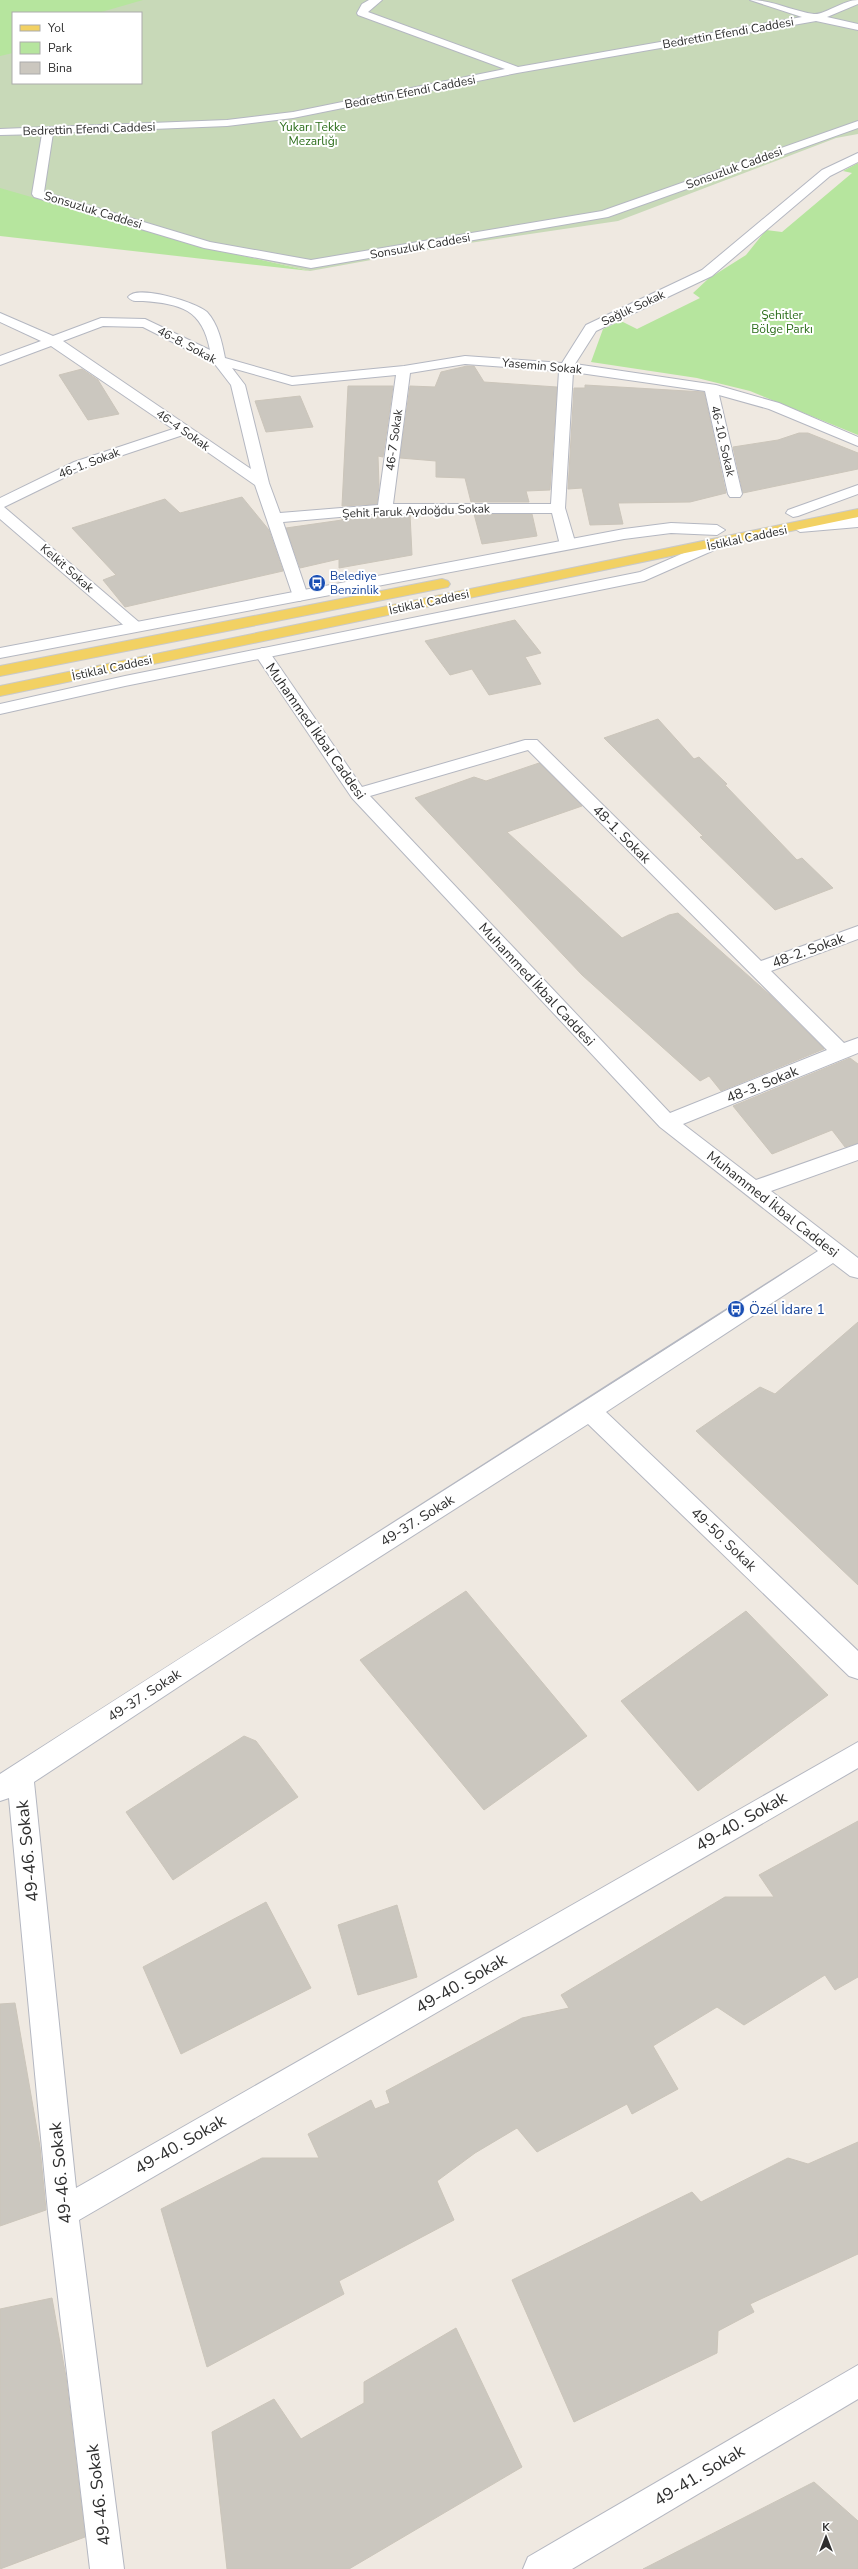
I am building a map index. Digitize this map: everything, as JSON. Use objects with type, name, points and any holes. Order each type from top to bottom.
[{"type":"main road","name":"İstiklal Caddesi","points":[[796,520],[858,497]]},
{"type":"main road","name":"İstiklal Caddesi","points":[[0,691],[550,576],[796,520],[858,512]]},
{"type":"main road","name":"İstiklal Caddesi","points":[[0,671],[326,605],[588,557],[717,537]]},
{"type":"street","points":[[378,0],[366,6],[362,13],[517,70]]},
{"type":"street","points":[[755,0],[816,18],[858,26]]},
{"type":"street","points":[[816,18],[858,0]]},
{"type":"street","points":[[832,11],[858,16]]},
{"type":"street","name":"Bedrettin Efendi Caddesi","points":[[0,132],[48,132],[227,124],[286,116],[517,70],[816,18]]},
{"type":"street","name":"Sonsuzluk Caddesi","points":[[48,132],[38,194],[208,245],[311,264],[604,214],[858,124]]},
{"type":"street","name":"Sağlık Sokak","points":[[568,545],[558,508],[566,367],[591,328],[707,273],[826,173],[858,158]]},
{"type":"street","points":[[135,297],[175,299],[191,305],[206,318],[216,336],[219,360]]},
{"type":"street","name":"46-4 Sokak","points":[[0,317],[53,341],[129,391],[182,430],[262,483]]},
{"type":"street","name":"46-8. Sokak","points":[[0,361],[101,322],[145,323],[219,360],[238,385],[262,483]]},
{"type":"street","name":"Yasemin Sokak","points":[[219,360],[292,381],[404,370],[465,360],[566,367],[711,388],[774,406],[858,442]]},
{"type":"street","name":"46-7 Sokak","points":[[385,509],[404,370]]},
{"type":"street","name":"46-10. Sokak","points":[[711,388],[735,494]]},
{"type":"street","name":"46-1. Sokak","points":[[0,504],[79,464],[182,430]]},
{"type":"street","points":[[262,483],[300,596]]},
{"type":"street","points":[[796,520],[858,489]]},
{"type":"street","name":"Şehit Faruk Aydoğdu Sokak","points":[[273,518],[385,509],[558,508]]},
{"type":"street","name":"Kelkit Sokak","points":[[0,511],[134,626]]},
{"type":"street","points":[[796,520],[858,522]]},
{"type":"street","points":[[0,654],[134,626],[624,534],[671,528],[717,537]]},
{"type":"street","points":[[0,709],[262,653],[644,576],[717,537]]},
{"type":"street","name":"Muhammed İkbal Caddesi","points":[[262,653],[358,794],[667,1122],[858,1270]]},
{"type":"street","name":"48-1. Sokak","points":[[358,794],[531,744],[758,969],[849,1048]]},
{"type":"street","name":"48-2. Sokak","points":[[758,969],[858,932]]},
{"type":"street","name":"48-3. Sokak","points":[[667,1122],[849,1048]]},
{"type":"street","points":[[754,1189],[858,1152]]},
{"type":"street","name":"49-37. Sokak","points":[[10,1782],[242,1631],[590,1411],[834,1251]]},
{"type":"street","name":"49-50. Sokak","points":[[590,1411],[858,1668]]},
{"type":"street","name":"49-40. Sokak","points":[[63,2212],[858,1754]]},
{"type":"street","name":"49-46. Sokak","points":[[10,1782],[107,2569]]},
{"type":"street","name":"49-41. Sokak","points":[[540,2569],[858,2381]]},
{"type":"green space","points":[[0,0],[162,0],[135,12],[12,12],[12,56],[0,58]]},
{"type":"green space","name":"Yukarı Tekke Mezarlığı","points":[[143,0],[858,0],[858,134],[836,138],[618,221],[449,246],[310,271],[208,248],[0,188],[0,56],[12,53],[12,84],[142,84],[142,12],[101,12]]},
{"type":"green space","name":"Şehitler Bölge Parkı","points":[[858,163],[858,435],[750,391],[697,378],[591,362],[603,329],[621,321],[637,329],[700,298],[693,293],[708,279],[746,255],[766,230],[782,232],[852,173],[843,171]]},
{"type":"green space","points":[[0,185],[208,248],[310,271],[0,236]]},
{"type":"building","points":[[467,366],[474,366],[484,382],[557,387],[550,490],[526,491],[529,502],[471,502],[465,478],[436,477],[436,461],[400,458],[410,386],[435,387],[441,372]]},
{"type":"building","points":[[82,369],[98,380],[119,414],[88,420],[59,375]]},
{"type":"building","points":[[585,385],[704,392],[726,493],[690,502],[618,503],[623,524],[590,525],[582,488],[568,489],[574,388],[585,388]]},
{"type":"building","points":[[348,386],[393,386],[383,457],[378,456],[379,485],[377,504],[342,506]]},
{"type":"building","points":[[300,396],[313,427],[266,432],[255,401]]},
{"type":"building","points":[[799,433],[808,433],[858,453],[858,469],[743,493],[733,447],[778,440]]},
{"type":"building","points":[[242,497],[269,530],[283,571],[125,607],[103,580],[116,575],[72,528],[165,499],[180,513]]},
{"type":"building","points":[[410,514],[412,555],[339,568],[339,559],[300,568],[286,528],[342,520],[342,518]]},
{"type":"building","points":[[474,514],[532,514],[537,536],[482,544]]},
{"type":"building","points":[[515,620],[541,653],[525,657],[541,684],[489,695],[472,669],[450,675],[425,641]]},
{"type":"building","points":[[658,719],[694,759],[699,757],[727,784],[725,785],[797,860],[802,858],[833,888],[775,910],[700,837],[703,836],[604,738]]},
{"type":"building","points":[[539,763],[582,806],[507,832],[622,938],[669,915],[678,913],[770,995],[824,1049],[721,1091],[709,1076],[700,1081],[582,975],[415,798],[474,777],[486,781]]},
{"type":"building","points":[[850,1058],[858,1064],[858,1143],[845,1147],[832,1130],[772,1154],[733,1106]]},
{"type":"building","points":[[858,1322],[858,1585],[696,1431],[760,1387],[775,1394]]},
{"type":"building","points":[[466,1591],[587,1736],[484,1810],[360,1660]]},
{"type":"building","points":[[746,1611],[828,1695],[698,1791],[621,1701]]},
{"type":"building","points":[[244,1736],[256,1741],[298,1797],[173,1880],[126,1812]]},
{"type":"building","points":[[858,1821],[858,1977],[835,1990],[825,1975],[744,2025],[717,2007],[653,2046],[678,2089],[632,2114],[627,2104],[537,2152],[517,2128],[475,2153],[437,2181],[454,2220],[339,2281],[344,2294],[207,2367],[161,2209],[262,2158],[319,2158],[308,2134],[371,2100],[375,2109],[390,2103],[386,2091],[522,2018],[569,2008],[561,1995],[725,1897],[774,1897],[759,1875]]},
{"type":"building","points":[[266,1902],[311,1988],[181,2054],[143,1967]]},
{"type":"building","points":[[397,1905],[417,1977],[358,1995],[338,1925]]},
{"type":"building","points":[[15,2003],[40,2147],[46,2210],[0,2226],[0,2004]]},
{"type":"building","points":[[858,2142],[858,2254],[750,2304],[754,2312],[718,2331],[717,2353],[574,2422],[512,2280],[692,2192],[701,2202],[788,2158],[808,2164]]},
{"type":"building","points":[[52,2298],[66,2377],[85,2537],[0,2569],[0,2309]]},
{"type":"building","points":[[456,2328],[522,2467],[349,2569],[227,2569],[212,2432],[274,2399],[301,2439],[364,2403],[364,2382]]},
{"type":"building","points":[[814,2482],[858,2521],[858,2569],[643,2569]]},
{"type":"place","name":"Belediye Benzinlik","points":[[317,583]]},
{"type":"place","name":"Özel İdare 1","points":[[736,1309]]}]
